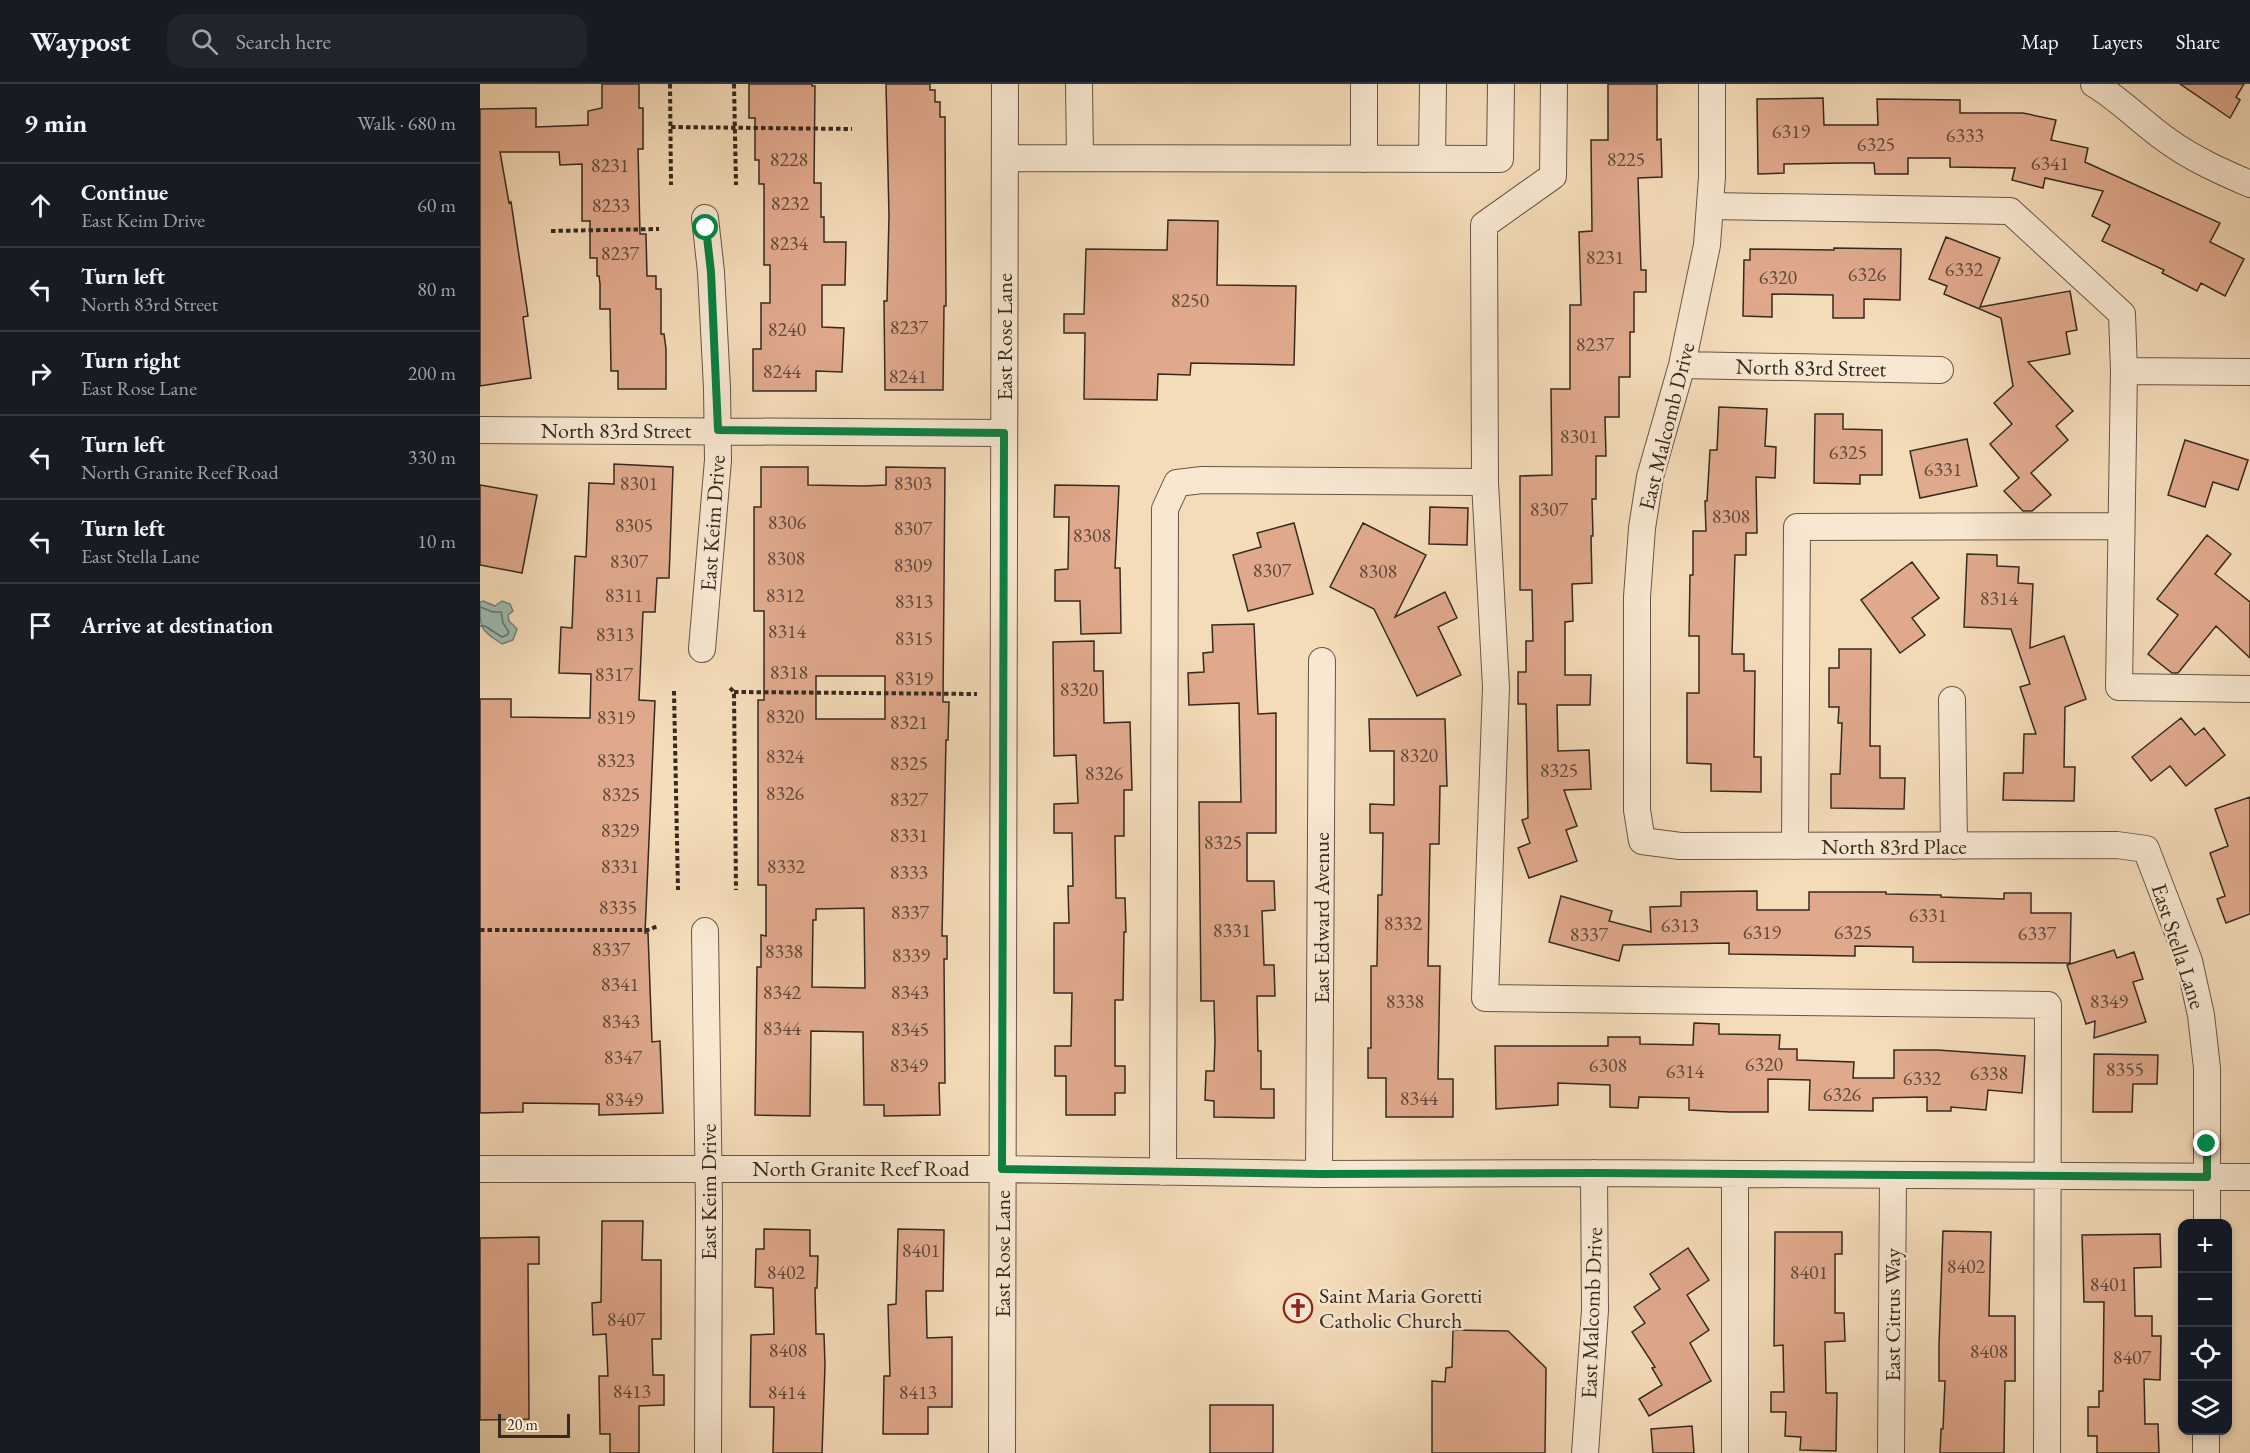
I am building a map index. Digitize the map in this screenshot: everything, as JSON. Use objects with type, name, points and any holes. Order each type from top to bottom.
[{"type":"street","name":"East Rose Lane","points":[[1002,1453],[1005,84]]},
{"type":"street","points":[[1079,84],[1080,158]]},
{"type":"street","points":[[1364,84],[1364,159]]},
{"type":"street","points":[[1432,159],[1433,84]]},
{"type":"street","points":[[1005,158],[1500,159],[1501,84]]},
{"type":"street","points":[[1554,84],[1553,176],[1484,225],[1485,482],[1496,687],[1485,998],[2048,1005],[2047,1453]]},
{"type":"street","name":"East Malcomb Drive","points":[[1642,841],[1637,810],[1637,597],[1642,528],[1650,477],[1682,365],[1707,245],[1711,206],[1712,84]]},
{"type":"street","points":[[2094,84],[2116,97],[2168,141],[2210,166],[2250,184]]},
{"type":"street","points":[[1711,206],[2010,211],[2122,314],[2124,371],[2119,687],[2250,689]]},
{"type":"street","name":"East Keim Drive","points":[[702,649],[718,460],[711,272],[705,218]]},
{"type":"street","name":"North 83rd Street","points":[[1682,365],[1940,370]]},
{"type":"street","points":[[2124,371],[2250,372]]},
{"type":"street","name":"North 83rd Street","points":[[480,430],[1004,433]]},
{"type":"street","points":[[1163,1172],[1165,509],[1177,483],[1202,480],[1485,482]]},
{"type":"street","points":[[1795,846],[1797,527],[2121,526]]},
{"type":"street","name":"East Edward Avenue","points":[[1319,1174],[1322,662]]},
{"type":"street","points":[[1952,700],[1954,846]]},
{"type":"street","name":"North 83rd Place","points":[[1642,841],[1680,846],[2117,845],[2146,849]]},
{"type":"street","name":"East Stella Lane","points":[[2146,849],[2189,961],[2202,1016],[2207,1068],[2207,1219]]},
{"type":"street","name":"East Keim Drive","points":[[705,931],[708,1453]]},
{"type":"street","name":"North Granite Reef Road","points":[[480,1169],[1002,1169],[1319,1174],[1594,1173],[2250,1177]]},
{"type":"street","name":"East Malcomb Drive","points":[[1585,1453],[1595,1310],[1594,1173]]},
{"type":"street","points":[[1735,1175],[1735,1453]]},
{"type":"street","name":"East Citrus Way","points":[[1892,1453],[1893,1176]]},
{"type":"street","points":[[2206,1435],[2206,1453]]},
{"type":"path","points":[[670,84],[671,185]]},
{"type":"path","points":[[734,84],[736,185]]},
{"type":"path","points":[[671,127],[852,129]]},
{"type":"path","points":[[551,231],[659,229]]},
{"type":"path","points":[[736,890],[732,690],[977,694]]},
{"type":"path","points":[[674,691],[678,890]]},
{"type":"path","points":[[480,930],[648,930],[658,926]]},
{"type":"water","points":[[502,601],[510,604],[513,611],[508,615],[509,621],[517,629],[513,640],[502,644],[485,632],[480,618],[480,602],[495,606]]},
{"type":"building","points":[[602,84],[639,84],[639,108],[643,108],[643,149],[638,149],[640,234],[646,234],[647,276],[656,276],[656,289],[661,289],[661,334],[664,334],[666,349],[666,389],[618,389],[618,371],[611,371],[610,309],[600,309],[597,258],[590,258],[590,221],[582,221],[582,164],[560,165],[559,152],[500,152],[509,203],[511,202],[528,316],[523,317],[531,378],[480,386],[480,109],[536,108],[536,127],[588,125],[588,111],[602,108]]},
{"type":"building","points":[[749,84],[812,84],[815,86],[814,183],[821,183],[824,242],[846,242],[845,285],[822,285],[822,327],[844,328],[842,372],[816,371],[816,391],[753,391],[753,349],[761,349],[761,303],[770,303],[770,265],[764,265],[764,184],[759,184],[759,160],[755,160],[755,118],[749,118]]},
{"type":"building","points":[[886,84],[930,84],[930,90],[935,90],[935,102],[940,102],[940,117],[945,117],[946,306],[944,306],[943,390],[885,390],[884,301],[887,301],[889,216]]},
{"type":"building","points":[[1608,84],[1657,84],[1657,140],[1661,139],[1662,177],[1638,178],[1641,270],[1646,270],[1646,292],[1634,292],[1634,332],[1630,332],[1630,377],[1619,377],[1619,417],[1605,417],[1606,456],[1596,456],[1596,499],[1592,499],[1592,583],[1572,584],[1573,621],[1565,622],[1565,675],[1591,675],[1590,705],[1557,705],[1558,751],[1589,750],[1591,789],[1564,790],[1577,826],[1566,830],[1577,861],[1529,878],[1518,848],[1530,843],[1522,820],[1528,818],[1526,704],[1518,704],[1518,672],[1526,672],[1526,641],[1533,641],[1532,590],[1520,590],[1520,476],[1552,475],[1551,389],[1570,389],[1570,305],[1581,305],[1579,232],[1592,231],[1591,140],[1608,140]]},
{"type":"building","points":[[2180,84],[2244,84],[2236,97],[2240,100],[2230,118]]},
{"type":"building","points":[[1823,98],[1824,125],[1878,125],[1877,99],[1960,100],[1960,113],[2023,113],[2056,120],[2051,140],[2088,148],[2085,162],[2220,223],[2210,242],[2244,259],[2225,296],[2201,283],[2197,291],[2162,273],[2164,270],[2102,241],[2110,225],[2092,216],[2103,191],[2045,178],[2043,188],[2012,180],[2015,168],[1950,167],[1950,158],[1908,158],[1908,174],[1875,174],[1874,163],[1845,163],[1784,164],[1784,173],[1758,174],[1757,99]]},
{"type":"building","points":[[1168,220],[1218,221],[1217,285],[1296,286],[1294,365],[1191,363],[1190,375],[1158,374],[1157,400],[1084,399],[1085,333],[1064,333],[1064,314],[1084,314],[1086,249],[1167,250]]},
{"type":"building","points":[[1946,237],[2000,258],[1980,307],[2070,291],[2077,330],[2066,332],[2070,354],[2028,362],[2073,411],[2056,426],[2068,440],[2031,473],[2051,495],[2032,511],[2023,511],[2004,491],[2019,478],[1990,444],[2012,424],[1994,403],[2013,386],[2001,318],[1944,294],[1947,286],[1929,279]]},
{"type":"building","points":[[1834,248],[1901,249],[1900,300],[1864,299],[1864,318],[1833,318],[1833,295],[1772,294],[1772,317],[1743,316],[1744,260],[1750,260],[1750,249],[1834,250]]},
{"type":"building","points":[[1719,407],[1767,409],[1765,446],[1776,447],[1775,478],[1756,477],[1757,533],[1746,533],[1746,555],[1735,555],[1732,654],[1744,654],[1744,671],[1755,671],[1754,757],[1761,757],[1761,792],[1711,791],[1711,764],[1687,763],[1687,693],[1699,693],[1699,636],[1689,636],[1693,531],[1706,531],[1705,501],[1707,501],[1710,450],[1717,450]]},
{"type":"building","points":[[1815,414],[1843,414],[1843,429],[1882,430],[1882,475],[1860,475],[1860,484],[1814,483]]},
{"type":"building","points":[[1967,439],[1977,486],[1920,498],[1910,451]]},
{"type":"building","points":[[2185,440],[2248,460],[2238,490],[2213,482],[2205,507],[2168,495]]},
{"type":"building","points":[[614,464],[673,467],[669,578],[657,578],[655,612],[643,612],[639,700],[655,701],[645,933],[648,933],[652,1042],[660,1041],[663,1113],[599,1115],[599,1104],[523,1103],[523,1112],[480,1113],[480,699],[511,699],[511,717],[590,718],[591,674],[559,673],[561,627],[572,628],[575,556],[586,557],[589,483],[614,484]]},
{"type":"building","points":[[761,467],[808,467],[808,485],[864,486],[886,485],[886,467],[945,468],[943,702],[949,702],[948,740],[946,740],[942,936],[947,936],[947,959],[944,959],[945,1083],[939,1083],[940,1115],[884,1116],[884,1105],[864,1105],[863,1032],[811,1031],[810,1116],[755,1115],[757,967],[761,967],[761,935],[766,936],[766,885],[758,885],[758,700],[764,700],[764,611],[754,611],[754,507],[761,507]],"holes":[[[816,676],[885,676],[885,719],[816,719]],[[864,908],[865,988],[812,987],[813,920],[816,920],[816,909]]]},
{"type":"building","points":[[480,485],[537,495],[522,573],[480,565]]},
{"type":"building","points":[[1055,485],[1119,486],[1115,568],[1120,568],[1121,633],[1081,634],[1080,601],[1055,601],[1055,570],[1068,569],[1069,517],[1054,517]]},
{"type":"building","points":[[1430,507],[1468,508],[1467,545],[1429,544]]},
{"type":"building","points":[[1294,523],[1313,594],[1248,611],[1233,555],[1261,547],[1257,533]]},
{"type":"building","points":[[1363,523],[1426,555],[1395,617],[1445,592],[1457,618],[1438,627],[1461,675],[1417,696],[1374,609],[1330,587]]},
{"type":"building","points":[[2207,535],[2231,554],[2215,574],[2250,602],[2250,658],[2216,626],[2178,673],[2172,673],[2148,654],[2178,615],[2157,599]]},
{"type":"building","points":[[1967,554],[1997,555],[1997,566],[2019,567],[2018,583],[2033,584],[2030,648],[2064,636],[2086,699],[2065,707],[2064,767],[2075,767],[2074,801],[2003,800],[2004,773],[2023,773],[2024,734],[2036,734],[2020,687],[2030,684],[2011,629],[1964,627]]},
{"type":"building","points":[[1912,562],[1939,598],[1912,618],[1925,635],[1900,653],[1861,600]]},
{"type":"building","points":[[1254,624],[1258,714],[1276,713],[1276,833],[1247,833],[1247,881],[1274,881],[1275,910],[1262,911],[1264,965],[1274,965],[1275,996],[1257,996],[1261,1089],[1274,1089],[1274,1118],[1214,1117],[1214,1101],[1205,1100],[1206,1071],[1214,1071],[1215,1042],[1214,1001],[1201,1001],[1199,802],[1241,802],[1239,703],[1189,705],[1188,673],[1204,672],[1203,653],[1213,652],[1212,625]]},
{"type":"building","points":[[1094,641],[1094,671],[1103,671],[1104,723],[1130,722],[1132,790],[1124,790],[1124,836],[1115,836],[1116,898],[1125,898],[1126,932],[1124,932],[1123,1000],[1115,1000],[1115,1066],[1125,1066],[1125,1093],[1115,1093],[1115,1115],[1066,1115],[1066,1076],[1055,1076],[1055,1046],[1071,1046],[1072,993],[1054,993],[1054,923],[1069,923],[1068,886],[1073,886],[1072,833],[1054,833],[1054,804],[1078,803],[1076,755],[1054,756],[1053,642]]},
{"type":"building","points":[[1839,649],[1871,649],[1870,746],[1880,746],[1880,778],[1905,778],[1904,809],[1831,808],[1831,774],[1840,774],[1842,723],[1838,723],[1839,707],[1829,707],[1829,668],[1839,668]]},
{"type":"building","points":[[2181,718],[2195,735],[2204,728],[2225,755],[2186,786],[2170,766],[2151,781],[2132,757]]},
{"type":"building","points":[[1369,719],[1445,719],[1447,786],[1440,786],[1439,844],[1430,844],[1428,966],[1440,966],[1438,1079],[1453,1079],[1453,1117],[1386,1117],[1386,1078],[1368,1078],[1368,1048],[1371,1048],[1371,966],[1377,966],[1378,895],[1382,895],[1383,833],[1370,833],[1370,804],[1394,805],[1394,751],[1370,751]]},
{"type":"building","points":[[2250,797],[2250,914],[2226,923],[2217,899],[2225,896],[2210,853],[2228,846],[2215,809]]},
{"type":"building","points":[[1757,891],[1757,910],[1809,910],[1809,892],[1886,892],[1886,894],[2004,899],[2004,893],[2031,893],[2031,913],[2071,913],[2070,963],[1913,962],[1913,947],[1855,946],[1855,956],[1729,954],[1729,943],[1623,945],[1619,961],[1549,942],[1561,896],[1612,911],[1609,921],[1651,932],[1650,907],[1681,906],[1681,892]]},
{"type":"building","points":[[2114,950],[2117,958],[2134,952],[2143,979],[2133,982],[2146,1022],[2094,1038],[2095,1021],[2086,1024],[2067,965]]},
{"type":"building","points":[[1694,1023],[1719,1024],[1719,1034],[1780,1035],[1779,1049],[1797,1049],[1797,1060],[1854,1062],[1853,1078],[1894,1078],[1894,1050],[1937,1050],[2025,1056],[2022,1093],[1988,1090],[1986,1110],[1951,1107],[1951,1111],[1927,1111],[1927,1097],[1873,1098],[1873,1111],[1809,1110],[1810,1080],[1768,1079],[1768,1112],[1730,1112],[1689,1110],[1689,1098],[1639,1097],[1638,1108],[1610,1107],[1610,1085],[1558,1083],[1558,1105],[1496,1109],[1495,1046],[1608,1046],[1608,1037],[1640,1037],[1640,1044],[1693,1045]]},
{"type":"building","points":[[2094,1054],[2158,1055],[2157,1084],[2133,1084],[2132,1112],[2093,1112]]},
{"type":"building","points":[[602,1221],[643,1221],[642,1260],[661,1260],[661,1339],[652,1339],[653,1375],[664,1375],[664,1405],[639,1406],[639,1453],[610,1453],[610,1434],[600,1434],[599,1376],[608,1376],[606,1334],[593,1335],[592,1303],[601,1302]]},
{"type":"building","points":[[764,1229],[810,1230],[810,1256],[818,1256],[817,1288],[815,1288],[816,1334],[824,1334],[825,1365],[822,1453],[773,1453],[774,1407],[750,1407],[751,1335],[774,1334],[773,1288],[755,1287],[756,1249],[764,1249]]},
{"type":"building","points":[[898,1229],[944,1230],[943,1291],[926,1291],[927,1338],[952,1337],[952,1407],[928,1407],[928,1434],[883,1434],[884,1376],[890,1376],[888,1305],[896,1304]]},
{"type":"building","points":[[1943,1231],[1991,1232],[1989,1316],[2015,1316],[2015,1381],[2005,1381],[2004,1453],[1940,1453],[1945,1381],[1939,1381]]},
{"type":"building","points":[[1775,1232],[1842,1232],[1842,1254],[1835,1254],[1835,1313],[1844,1313],[1845,1341],[1825,1342],[1826,1393],[1837,1393],[1836,1451],[1800,1450],[1801,1437],[1785,1436],[1786,1412],[1771,1412],[1771,1392],[1784,1392],[1783,1345],[1774,1346]]},
{"type":"building","points":[[2160,1234],[2161,1267],[2134,1268],[2135,1316],[2152,1316],[2152,1336],[2161,1336],[2160,1380],[2144,1379],[2145,1424],[2158,1424],[2159,1453],[2097,1453],[2097,1436],[2088,1436],[2088,1407],[2099,1407],[2099,1391],[2103,1391],[2104,1302],[2084,1302],[2082,1235]]},
{"type":"building","points":[[539,1237],[539,1264],[528,1264],[529,1419],[480,1420],[480,1238]]},
{"type":"building","points":[[1688,1248],[1709,1280],[1687,1295],[1709,1330],[1690,1343],[1711,1381],[1649,1416],[1639,1399],[1662,1385],[1652,1368],[1655,1367],[1632,1332],[1645,1323],[1634,1307],[1660,1289],[1650,1274]]},
{"type":"building","points":[[1453,1330],[1508,1331],[1546,1368],[1545,1453],[1432,1453],[1432,1381],[1445,1382],[1446,1368],[1452,1367]]},
{"type":"building","points":[[1210,1405],[1273,1405],[1273,1453],[1210,1453]]},
{"type":"building","points":[[1692,1426],[1694,1453],[1653,1453],[1651,1429]]},
{"type":"place","name":"Saint Maria Goretti Catholic Church","points":[[1298,1308]]},
{"type":"route","points":[[706,228],[711,272],[718,430],[1004,433],[1002,1169],[1319,1174],[1594,1173],[2207,1177],[2207,1144]]}]
